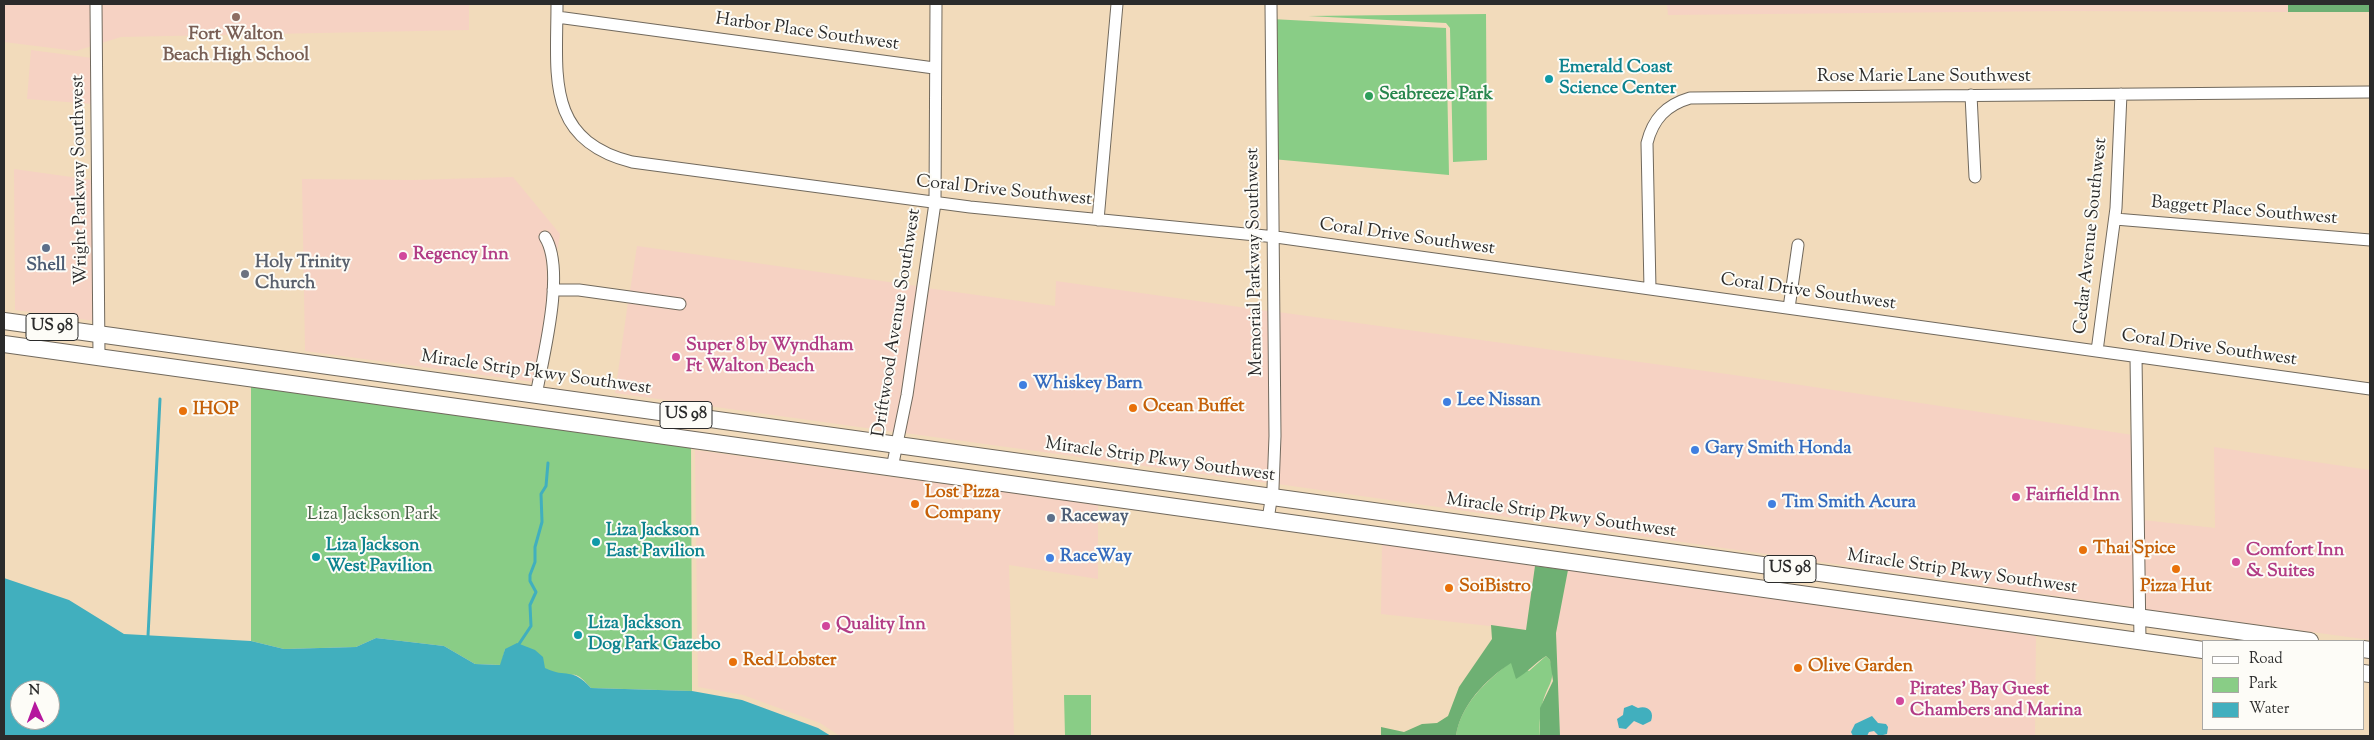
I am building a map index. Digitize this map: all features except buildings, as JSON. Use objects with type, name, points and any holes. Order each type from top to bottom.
[{"type":"highway","name":"Miracle Strip Pkwy Southwest","points":[[4,321],[2303,640]]},
{"type":"highway","name":"US 98","points":[[4,344],[2202,650]]},
{"type":"street","name":"Wright Parkway Southwest","points":[[96,4],[99,356]]},
{"type":"street","name":"Coral Drive Southwest","points":[[557,4],[557,79],[560,97],[575,129],[600,151],[632,162],[934,203],[1272,237],[2370,389]]},
{"type":"street","name":"Driftwood Avenue Southwest","points":[[892,468],[907,396],[934,203],[936,4]]},
{"type":"street","points":[[1098,220],[1117,4]]},
{"type":"street","name":"Memorial Parkway Southwest","points":[[1268,519],[1275,436],[1271,4]]},
{"type":"street","name":"Harbor Place Southwest","points":[[557,17],[934,68]]},
{"type":"street","name":"Rose Marie Lane Southwest","points":[[1650,289],[1647,143],[1654,122],[1668,107],[1678,101],[1708,96],[2370,92]]},
{"type":"street","name":"Cedar Avenue Southwest","points":[[2098,351],[2115,219],[2122,94]]},
{"type":"street","points":[[1971,95],[1975,177]]},
{"type":"street","name":"Baggett Place Southwest","points":[[2115,219],[2370,240]]},
{"type":"street","points":[[536,395],[553,312],[551,248],[545,237]]},
{"type":"street","points":[[1789,308],[1798,245]]},
{"type":"street","points":[[553,290],[579,290],[680,304]]},
{"type":"street","points":[[2136,357],[2140,641]]},
{"type":"shaded area","name":"Fort Walton Beach High School","points":[[4,4],[469,4],[469,30],[121,37],[76,51],[4,42]]},
{"type":"shaded area","points":[[1667,4],[2288,4],[2288,12],[2065,11],[1668,15]]},
{"type":"shaded area","points":[[31,50],[92,58],[93,104],[27,99]]},
{"type":"shaded area","points":[[14,169],[93,180],[95,321],[15,310]]},
{"type":"shaded area","points":[[513,177],[560,234],[556,257],[556,248],[546,229],[538,236],[546,250],[548,309],[534,382],[305,351],[302,179],[413,180]]},
{"type":"shaded area","points":[[637,246],[917,286],[895,432],[615,393],[628,302],[684,310],[685,299],[630,291]]},
{"type":"shaded area","points":[[1056,281],[1268,311],[1270,436],[1268,483],[905,433],[927,288],[1055,306]]},
{"type":"shaded area","points":[[1278,312],[1734,375],[2133,435],[2134,607],[1278,484]]},
{"type":"shaded area","points":[[2214,447],[2370,470],[2370,640],[2144,609],[2143,520],[2215,528]]},
{"type":"shaded area","points":[[695,450],[1098,505],[1098,579],[1009,565],[1014,736],[840,736],[820,723],[743,695],[698,687]]},
{"type":"shaded area","points":[[1382,544],[1535,566],[1526,630],[1381,614]]},
{"type":"shaded area","points":[[1568,570],[2036,636],[2035,736],[1560,736],[1556,633]]},
{"type":"green space","points":[[2288,4],[2370,4],[2370,12],[2288,12]]},
{"type":"green space","points":[[1486,14],[1487,160],[1453,162],[1450,28],[1446,23],[1308,16]]},
{"type":"green space","name":"Seabreeze Park","points":[[1271,19],[1446,28],[1449,175],[1272,159]]},
{"type":"green space","name":"Liza Jackson Park","points":[[251,377],[691,441],[692,691],[591,688],[578,676],[551,673],[505,649],[501,665],[475,664],[444,646],[376,638],[356,647],[284,649],[251,641]]},
{"type":"green space","points":[[1535,566],[1568,570],[1556,633],[1560,736],[1540,736],[1540,708],[1553,681],[1550,660],[1546,656],[1516,679],[1511,663],[1492,677],[1469,704],[1458,725],[1456,736],[1381,736],[1381,727],[1404,732],[1422,724],[1437,723],[1448,716],[1459,687],[1492,639],[1491,625],[1526,630]]},
{"type":"green space","points":[[1546,656],[1550,660],[1552,667],[1552,677],[1542,705],[1540,736],[1456,736],[1463,714],[1469,704],[1493,677],[1511,662],[1529,671]]},
{"type":"green space","points":[[1064,695],[1091,695],[1091,736],[1065,736]]},
{"type":"water","points":[[4,578],[69,600],[124,634],[251,641],[284,649],[356,647],[376,638],[444,646],[475,664],[500,665],[505,649],[517,643],[535,650],[543,657],[545,668],[578,677],[591,688],[692,691],[742,700],[818,728],[831,736],[4,736]]},
{"type":"water","points":[[1632,705],[1638,708],[1647,708],[1652,714],[1651,721],[1643,725],[1634,721],[1626,729],[1619,728],[1617,719],[1623,715],[1624,708]]},
{"type":"water","points":[[1872,716],[1878,723],[1886,724],[1888,727],[1887,734],[1879,736],[1874,731],[1869,732],[1867,736],[1853,736],[1851,732],[1855,724]]},
{"type":"waterway","points":[[148,636],[160,399]]},
{"type":"waterway","points":[[519,644],[531,626],[530,605],[536,592],[530,581],[530,575],[535,562],[535,547],[542,522],[541,494],[546,486],[548,463]]},
{"type":"place","name":"Fort Walton Beach High School","points":[[236,17]]},
{"type":"place","name":"Emerald Coast Science Center","points":[[1549,79]]},
{"type":"place","name":"Seabreeze Park","points":[[1369,96]]},
{"type":"place","name":"Shell","points":[[46,248]]},
{"type":"place","name":"Regency Inn","points":[[403,256]]},
{"type":"place","name":"Holy Trinity Church","points":[[245,274]]},
{"type":"place","name":"Super 8 by Wyndham Ft Walton Beach","points":[[676,357]]},
{"type":"place","name":"Whiskey Barn","points":[[1023,385]]},
{"type":"place","name":"Lee Nissan","points":[[1447,402]]},
{"type":"place","name":"Ocean Buffet","points":[[1133,408]]},
{"type":"place","name":"IHOP","points":[[183,411]]},
{"type":"place","name":"Gary Smith Honda","points":[[1695,450]]},
{"type":"place","name":"Fairfield Inn","points":[[2016,497]]},
{"type":"place","name":"Lost Pizza Company","points":[[915,504]]},
{"type":"place","name":"Tim Smith Acura","points":[[1772,504]]},
{"type":"place","name":"Raceway","points":[[1051,518]]},
{"type":"place","name":"Liza Jackson East Pavilion","points":[[596,542]]},
{"type":"place","name":"Thai Spice","points":[[2083,550]]},
{"type":"place","name":"Liza Jackson West Pavilion","points":[[316,557]]},
{"type":"place","name":"RaceWay","points":[[1050,558]]},
{"type":"place","name":"Comfort Inn & Suites","points":[[2236,562]]},
{"type":"place","name":"Pizza Hut","points":[[2176,569]]},
{"type":"place","name":"SoiBistro","points":[[1449,588]]},
{"type":"place","name":"Quality Inn","points":[[826,626]]},
{"type":"place","name":"Liza Jackson Dog Park Gazebo","points":[[578,635]]},
{"type":"place","name":"Red Lobster","points":[[733,662]]},
{"type":"place","name":"Olive Garden","points":[[1798,668]]},
{"type":"place","name":"Pirates' Bay Guest Chambers and Marina","points":[[1900,701]]}]
